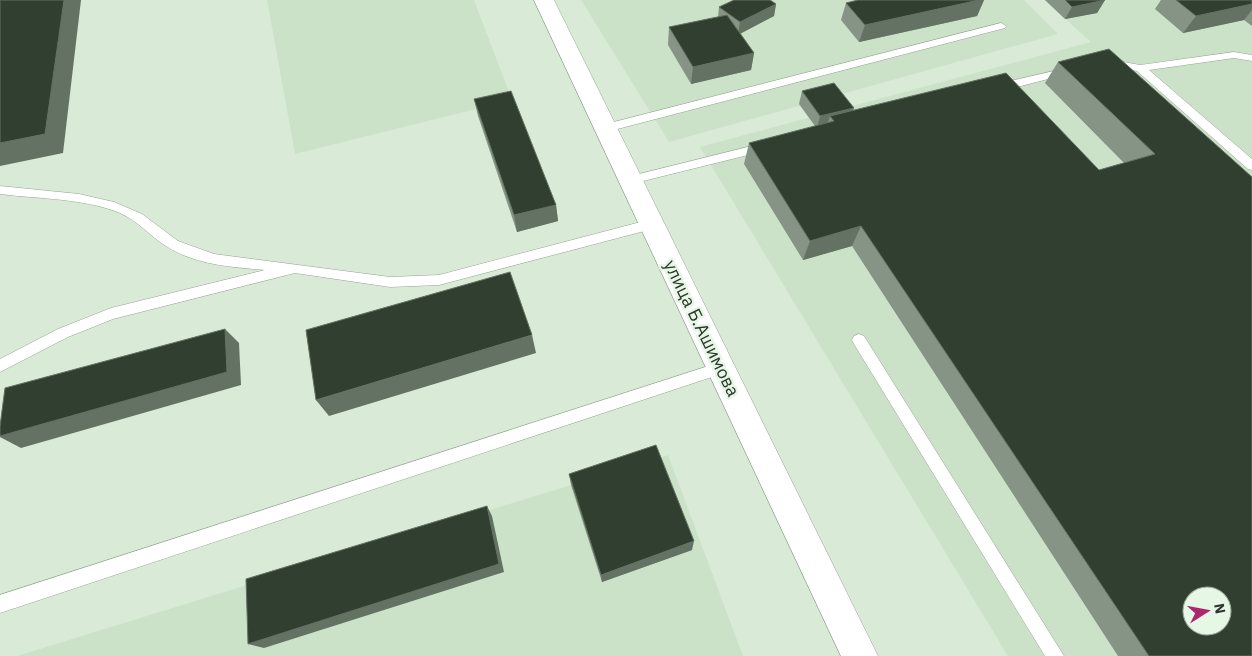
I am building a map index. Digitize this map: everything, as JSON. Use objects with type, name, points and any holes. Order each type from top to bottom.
[{"type":"street","name":"улица Б.Ашимова","points":[[544,0],[860,656]]},
{"type":"lane","points":[[606,128],[1001,26]]},
{"type":"lane","points":[[1099,63],[1111,62],[1140,68],[1234,55],[1252,58]]},
{"type":"lane","points":[[984,92],[1080,68]]},
{"type":"lane","points":[[1140,68],[1252,166]]},
{"type":"lane","points":[[631,180],[774,144]]},
{"type":"lane","points":[[0,190],[87,201],[124,210],[153,228],[172,244],[197,256],[390,282],[439,280],[652,224]]},
{"type":"lane","points":[[0,366],[63,333],[110,314],[296,268]]},
{"type":"lane","points":[[859,340],[1055,656]]},
{"type":"lane","points":[[0,604],[721,368]]},
{"type":"shaded area","points":[[267,0],[474,0],[512,100],[295,154]]},
{"type":"shaded area","points":[[581,0],[1024,0],[1058,34],[669,142]]},
{"type":"shaded area","points":[[1044,0],[1252,0],[1252,656],[1008,656],[700,147],[1091,42]]},
{"type":"shaded area","points":[[668,455],[743,656],[17,656]]},
{"type":"building","points":[[0,0],[64,0],[45,134],[0,143]]},
{"type":"building","points":[[734,0],[770,0],[776,4],[740,22],[719,7]]},
{"type":"building","points":[[858,0],[979,0],[865,25],[846,3]]},
{"type":"building","points":[[1065,0],[1105,0],[1072,7]]},
{"type":"building","points":[[1176,0],[1252,0],[1252,4],[1196,16]]},
{"type":"building","points":[[727,15],[754,53],[693,67],[669,27]]},
{"type":"building","points":[[1109,49],[1252,177],[1252,656],[1149,656],[861,226],[810,241],[749,143],[834,121],[830,116],[1006,73],[1099,170],[1155,154],[1058,62]]},
{"type":"building","points":[[834,83],[854,108],[820,116],[802,91]]},
{"type":"building","points":[[511,91],[556,205],[514,215],[474,99]]},
{"type":"building","points":[[510,272],[532,335],[316,400],[306,330]]},
{"type":"building","points":[[225,329],[227,372],[0,436],[5,388]]},
{"type":"building","points":[[656,445],[694,541],[601,575],[569,474]]},
{"type":"building","points":[[487,506],[499,564],[248,644],[246,579]]}]
